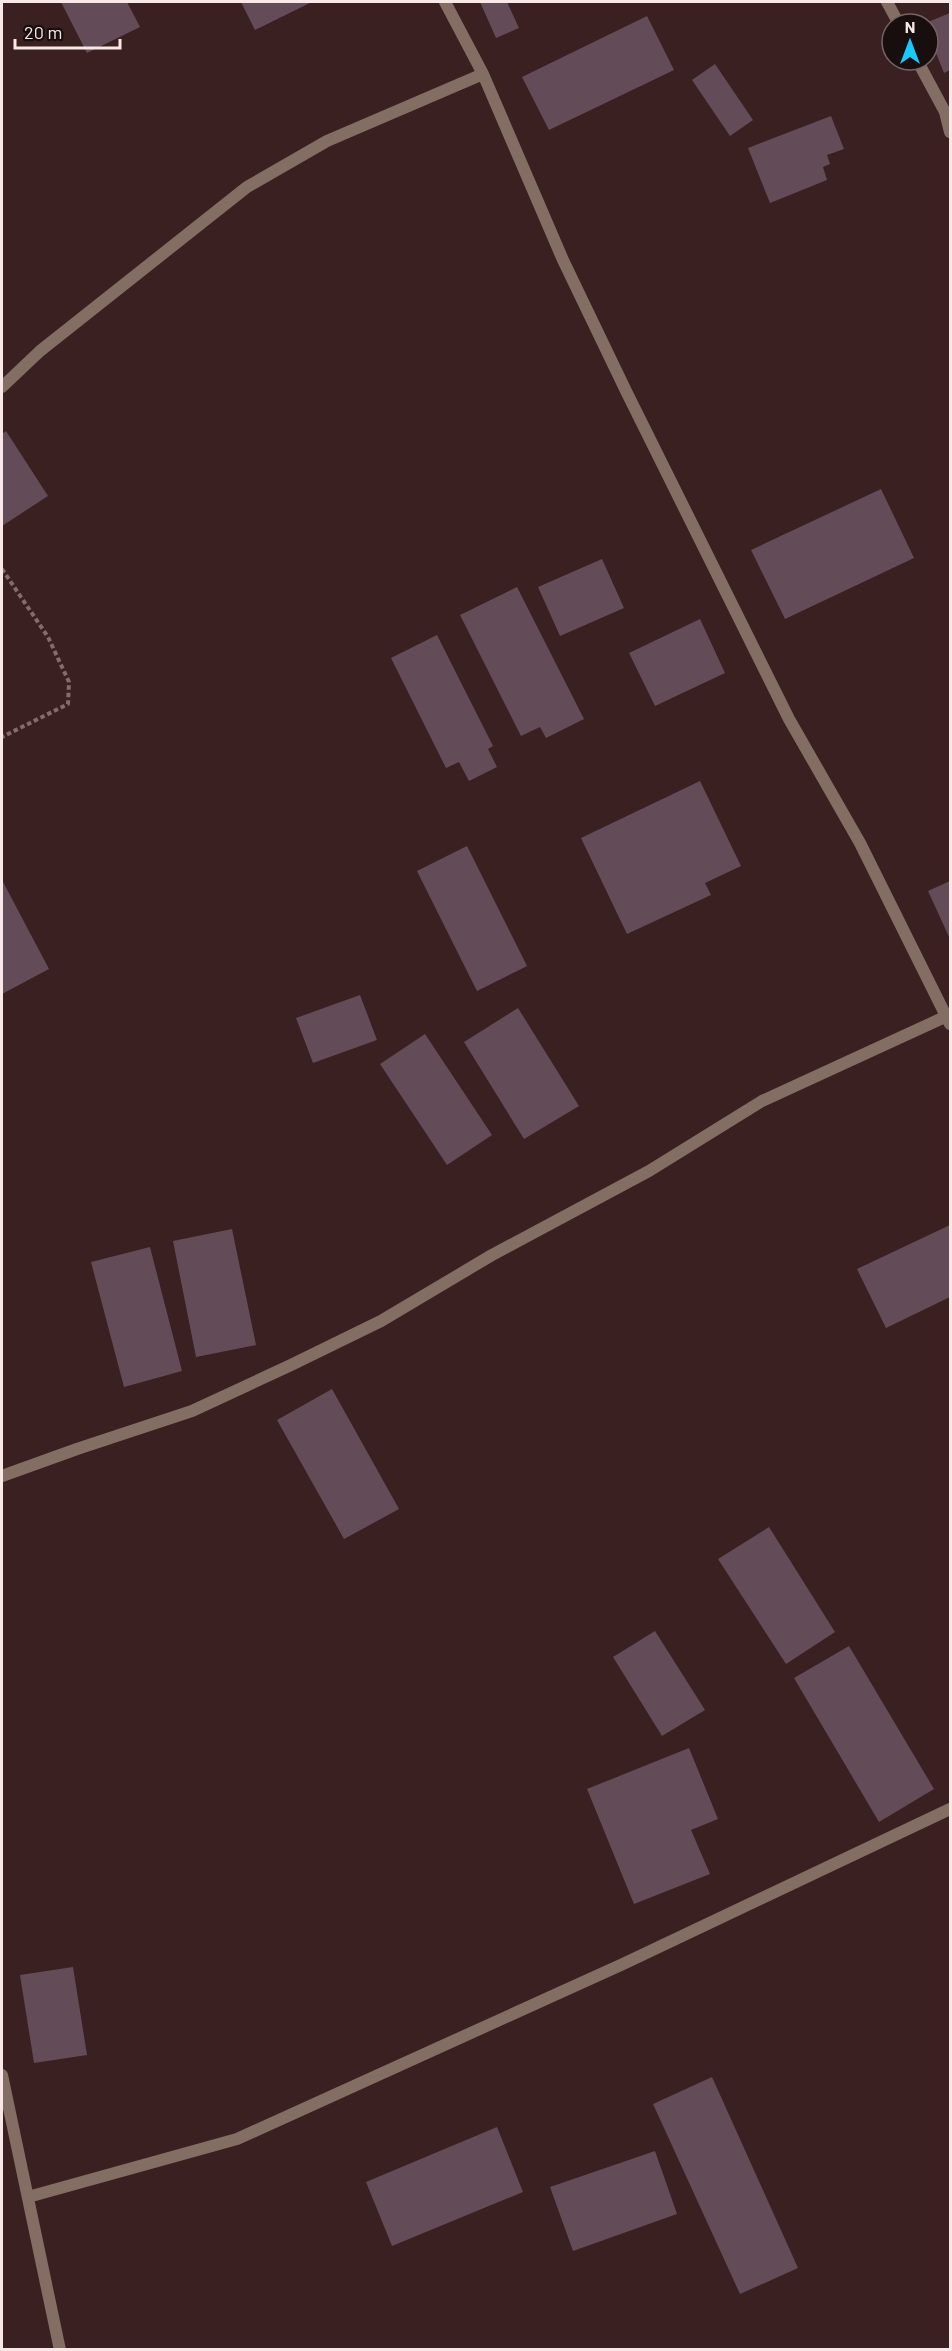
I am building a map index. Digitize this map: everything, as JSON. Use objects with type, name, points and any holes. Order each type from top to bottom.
[{"type":"street","points":[[2,1476],[192,1411],[291,1365],[381,1321],[492,1255],[649,1171],[762,1101],[949,1020],[860,843],[789,719],[631,401],[563,260],[483,74],[445,2]]},
{"type":"street","points":[[923,72],[945,112],[951,132]]},
{"type":"street","points":[[2,387],[40,351],[247,187],[327,141],[483,74]]},
{"type":"street","points":[[28,2197],[237,2139],[634,1959],[951,1809]]},
{"type":"street","points":[[2,2075],[60,2349]]},
{"type":"path","points":[[2,570],[48,637],[69,682],[68,704],[2,737]]},
{"type":"building","points":[[61,2],[127,2],[140,27],[87,53]]},
{"type":"building","points":[[241,2],[312,2],[255,30]]},
{"type":"building","points":[[480,2],[507,2],[519,28],[496,38]]},
{"type":"building","points":[[950,13],[950,70],[944,73],[940,63],[940,17]]},
{"type":"building","points":[[647,16],[674,70],[549,130],[522,77]]},
{"type":"building","points":[[715,64],[753,120],[730,136],[692,80]]},
{"type":"building","points":[[831,116],[844,149],[827,155],[830,164],[823,167],[827,180],[770,203],[748,148]]},
{"type":"building","points":[[6,431],[48,496],[2,526],[2,434]]},
{"type":"building","points":[[881,489],[914,558],[785,619],[751,550]]},
{"type":"building","points":[[602,559],[624,608],[560,636],[538,587]]},
{"type":"building","points":[[517,587],[584,719],[546,738],[540,727],[521,736],[460,615]]},
{"type":"building","points":[[700,619],[725,673],[655,706],[629,653]]},
{"type":"building","points":[[437,635],[493,746],[488,749],[497,767],[469,781],[459,762],[446,768],[391,658]]},
{"type":"building","points":[[700,781],[741,866],[705,883],[711,895],[627,934],[581,838]]},
{"type":"building","points":[[467,846],[527,966],[477,991],[417,871]]},
{"type":"building","points":[[2,880],[49,969],[2,994]]},
{"type":"building","points":[[950,881],[950,939],[928,891]]},
{"type":"building","points":[[360,995],[377,1040],[313,1063],[296,1018]]},
{"type":"building","points":[[518,1008],[579,1106],[524,1139],[464,1042]]},
{"type":"building","points":[[425,1034],[492,1135],[447,1165],[380,1064]]},
{"type":"building","points":[[950,1225],[950,1297],[886,1328],[857,1269]]},
{"type":"building","points":[[232,1229],[256,1345],[196,1357],[173,1241]]},
{"type":"building","points":[[150,1247],[182,1371],[124,1387],[91,1262]]},
{"type":"building","points":[[332,1389],[399,1509],[344,1539],[277,1420]]},
{"type":"building","points":[[769,1527],[835,1632],[786,1664],[718,1559]]},
{"type":"building","points":[[655,1631],[705,1710],[662,1736],[613,1657]]},
{"type":"building","points":[[849,1646],[934,1789],[879,1822],[794,1678]]},
{"type":"building","points":[[689,1748],[718,1819],[691,1830],[710,1874],[634,1904],[587,1789]]},
{"type":"building","points":[[73,1967],[87,2055],[34,2063],[20,1975]]},
{"type":"building","points":[[712,2077],[798,2268],[740,2294],[653,2104]]},
{"type":"building","points":[[497,2127],[523,2192],[392,2246],[366,2182]]},
{"type":"building","points":[[655,2151],[677,2214],[573,2251],[550,2187]]}]
